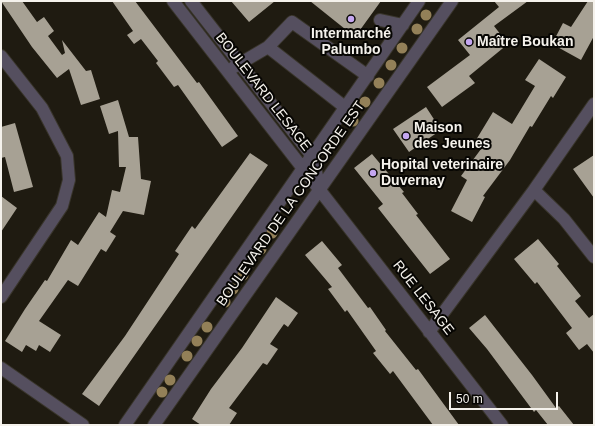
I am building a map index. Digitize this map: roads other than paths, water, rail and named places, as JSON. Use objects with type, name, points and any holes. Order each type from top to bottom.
[{"type":"street","name":"BOULEVARD LESAGE","points":[[191,1],[312,156],[320,189]]},
{"type":"street","name":"BOULEVARD DE LA CONCORDE EST","points":[[124,425],[419,1]]},
{"type":"street","name":"BOULEVARD LESAGE","points":[[177,2],[228,72],[320,189]]},
{"type":"street","name":"BOULEVARD DE LA CONCORDE EST","points":[[154,425],[449,2]]},
{"type":"street","points":[[380,20],[403,25]]},
{"type":"street","points":[[228,72],[240,63],[268,47],[292,22],[368,76]]},
{"type":"street","points":[[268,47],[346,108]]},
{"type":"street","points":[[1,56],[42,108],[67,156],[69,180],[62,206],[1,297]]},
{"type":"street","points":[[429,332],[534,190],[594,104]]},
{"type":"street","name":"RUE LESAGE","points":[[320,189],[502,425]]},
{"type":"street","points":[[534,190],[564,219],[594,257]]},
{"type":"street","points":[[1,368],[83,425]]},
{"type":"place","name":"Intermarché Palumbo","points":[[351,19]]},
{"type":"place","name":"Maître Boukan","points":[[469,42]]},
{"type":"place","name":"Maison des Jeunes","points":[[406,136]]},
{"type":"place","name":"Hopital veterinaire Duvernay","points":[[373,173]]}]
